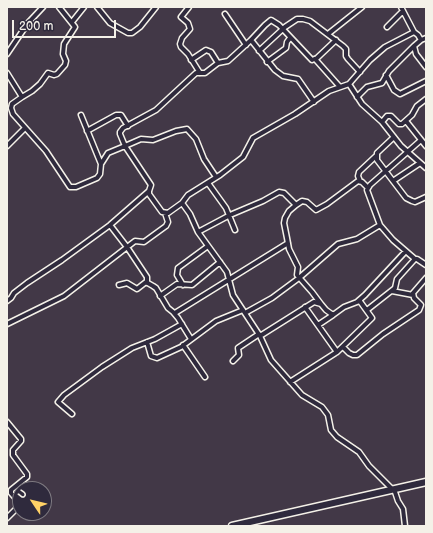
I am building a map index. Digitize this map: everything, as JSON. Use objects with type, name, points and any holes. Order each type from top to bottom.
[{"type":"main road","points":[[232,526],[426,482]]},
{"type":"street","points":[[7,52],[28,23],[43,7]]},
{"type":"street","points":[[59,7],[74,26],[74,29],[64,44],[63,54],[66,61],[65,65],[56,75],[48,73],[40,84],[12,104],[11,108],[13,114],[46,151],[65,181],[72,188],[88,182],[97,178],[100,174],[101,164],[108,153],[141,139],[153,140],[176,131],[186,129],[192,133],[196,139],[204,159],[216,177]]},
{"type":"street","points":[[72,22],[84,7]]},
{"type":"street","points":[[97,7],[110,23],[128,33],[135,31],[140,27],[156,7]]},
{"type":"street","points":[[189,7],[181,17],[188,24],[190,29],[182,38],[180,44],[200,73]]},
{"type":"street","points":[[328,34],[362,7]]},
{"type":"street","points":[[387,26],[402,9],[414,32],[422,40]]},
{"type":"street","points":[[225,14],[246,45]]},
{"type":"street","points":[[259,51],[282,29],[297,19],[303,19],[310,21],[346,49],[346,56],[360,72]]},
{"type":"street","points":[[7,301],[22,287],[110,225],[149,191],[151,185],[125,146],[120,132],[124,128],[156,110],[196,73],[205,73],[218,63],[228,61],[271,20],[282,29],[309,58],[312,60],[315,59],[340,87]]},
{"type":"street","points":[[165,213],[182,203],[188,195],[208,183],[243,157],[253,138],[290,118],[329,91],[348,84],[370,60],[385,47],[414,32]]},
{"type":"street","points":[[267,62],[286,48],[287,42],[290,38]]},
{"type":"street","points":[[357,97],[367,87],[380,84],[386,75],[414,46],[426,38]]},
{"type":"street","points":[[251,40],[267,62],[275,70],[283,76],[298,79],[314,102]]},
{"type":"street","points":[[315,59],[336,40]]},
{"type":"street","points":[[414,46],[416,54],[426,67]]},
{"type":"street","points":[[191,60],[206,50],[211,52],[218,63]]},
{"type":"street","points":[[7,73],[22,97]]},
{"type":"street","points":[[386,75],[394,90],[400,94],[426,81]]},
{"type":"street","points":[[348,84],[362,104],[382,122],[408,153],[426,168]]},
{"type":"street","points":[[382,122],[389,116],[399,124],[402,124],[412,115],[417,106],[426,99]]},
{"type":"street","points":[[81,115],[101,164]]},
{"type":"street","points":[[87,131],[116,115],[121,115],[128,126]]},
{"type":"street","points":[[406,121],[426,146]]},
{"type":"street","points":[[7,146],[25,128]]},
{"type":"street","points":[[368,188],[360,181],[358,176],[359,172],[394,137]]},
{"type":"street","points":[[421,140],[368,188],[367,192],[380,225],[405,252],[426,265]]},
{"type":"street","points":[[376,156],[377,160],[406,198],[415,202],[426,197]]},
{"type":"street","points":[[393,181],[420,163]]},
{"type":"street","points":[[333,315],[326,310],[299,278],[297,273],[298,267],[289,249],[284,224],[289,211],[302,201],[305,201],[317,210],[360,181]]},
{"type":"street","points":[[208,183],[230,214],[235,230]]},
{"type":"street","points":[[7,324],[64,296],[127,247],[135,242],[144,242],[166,226],[168,222],[165,213],[162,212],[154,203],[149,191]]},
{"type":"street","points":[[198,232],[230,214],[263,201],[279,192],[284,193],[296,205]]},
{"type":"street","points":[[182,203],[190,214],[198,232],[227,272],[233,295],[259,335],[269,357],[302,395],[322,407],[328,415],[331,430],[337,438],[359,452],[370,466],[393,489],[403,509],[405,526]]},
{"type":"street","points":[[110,225],[147,277],[148,283]]},
{"type":"street","points":[[146,342],[151,356],[155,358],[183,345],[216,321],[244,311],[272,298],[299,278],[338,244],[357,239],[380,225]]},
{"type":"street","points":[[175,313],[288,243]]},
{"type":"street","points":[[183,285],[177,274],[178,268],[208,246]]},
{"type":"street","points":[[318,325],[359,300],[405,252]]},
{"type":"street","points":[[367,310],[396,287],[397,279],[415,259]]},
{"type":"street","points":[[160,296],[177,284],[192,285],[220,262]]},
{"type":"street","points":[[413,295],[414,291],[426,278]]},
{"type":"street","points":[[119,285],[129,283],[137,288],[145,283],[148,283],[156,288],[168,308],[175,313],[191,339]]},
{"type":"street","points":[[391,291],[413,295],[421,305],[421,308]]},
{"type":"street","points":[[290,382],[343,347],[371,320],[372,316],[359,300]]},
{"type":"street","points":[[234,360],[239,355],[238,348],[314,302],[321,304]]},
{"type":"street","points":[[343,347],[349,353],[357,355],[383,334],[426,305]]},
{"type":"street","points":[[305,307],[336,352]]},
{"type":"street","points":[[72,414],[58,402],[64,395],[102,367],[132,348],[182,324]]},
{"type":"street","points":[[183,345],[205,377]]},
{"type":"street","points":[[7,422],[21,438],[20,444],[13,450],[13,455],[27,474],[27,477],[11,490],[11,493],[18,501],[19,506],[7,518]]}]
